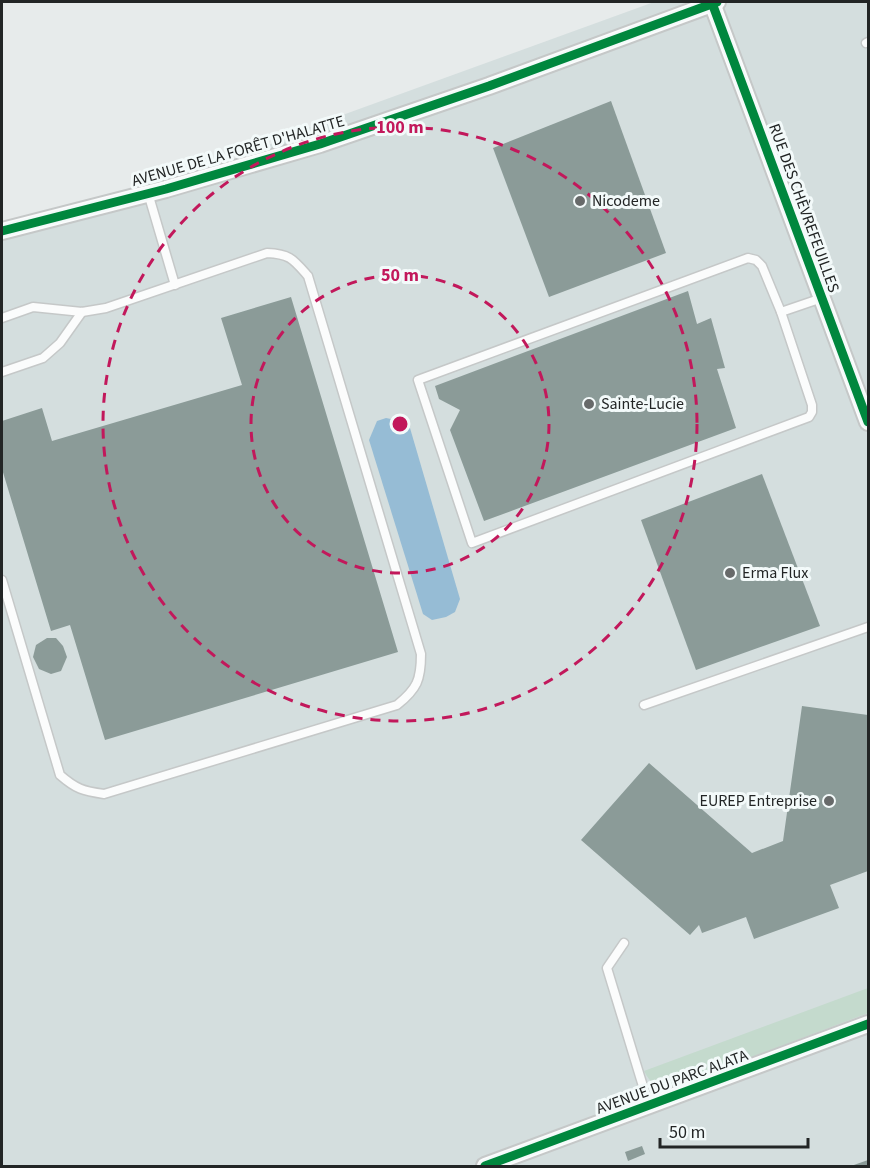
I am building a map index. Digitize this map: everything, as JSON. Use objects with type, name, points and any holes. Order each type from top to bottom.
[{"type":"street","name":"AVENUE DE LA FORÊT D'HALATTE","points":[[2,231],[291,153],[489,86],[715,2]]},
{"type":"street","name":"RUE DES CHÈVREFEUILLES","points":[[715,2],[822,298],[867,412]]},
{"type":"street","name":"AVENUE DU PARC ALATA","points":[[486,1167],[526,1160],[649,1106],[868,1024]]},
{"type":"lane","points":[[148,193],[174,285]]},
{"type":"lane","points":[[2,318],[33,307],[82,312],[106,308],[267,253],[283,254],[294,260],[308,276],[421,654],[421,673],[411,694],[397,705],[104,794],[85,792],[74,788],[60,775],[2,580]]},
{"type":"lane","points":[[748,258],[756,260],[762,266],[781,312],[812,405],[812,412],[808,417],[472,543],[418,380],[748,258]]},
{"type":"lane","points":[[781,312],[822,298]]},
{"type":"lane","points":[[2,372],[43,358],[60,343],[82,312]]},
{"type":"lane","points":[[644,705],[868,627]]},
{"type":"lane","points":[[624,943],[607,968],[649,1106]]},
{"type":"shaded area","points":[[654,2],[868,2],[868,1166],[2,1166],[2,230],[166,189],[315,125]]},
{"type":"green space","points":[[868,988],[868,1013],[670,1088],[654,1084],[644,1071]]},
{"type":"water","points":[[386,418],[396,420],[410,428],[460,599],[455,612],[446,617],[432,620],[423,614],[369,440],[377,421]]},
{"type":"building","name":"Nicodeme","points":[[611,101],[666,253],[549,297],[493,148]]},
{"type":"building","name":"Sainte-Lucie","points":[[688,291],[697,324],[711,318],[725,368],[717,369],[736,428],[484,521],[450,430],[460,410],[439,399],[435,386]]},
{"type":"building","points":[[291,297],[398,652],[105,740],[70,625],[51,631],[2,469],[2,421],[42,408],[52,441],[242,385],[221,318]]},
{"type":"building","name":"Erma Flux","points":[[762,474],[820,626],[696,670],[641,520]]},
{"type":"building","points":[[47,638],[56,638],[63,646],[67,657],[61,671],[51,674],[39,669],[33,657],[36,645]]},
{"type":"building","name":"EUREP Entreprise","points":[[802,706],[868,715],[868,871],[830,885],[839,908],[754,939],[746,917],[702,933],[699,925],[690,935],[581,840],[649,763],[752,853],[783,841]]},
{"type":"building","points":[[642,1146],[645,1154],[628,1161],[625,1152]]},
{"type":"building","points":[[868,1160],[868,1166],[851,1166]]},
{"type":"cycle path","points":[[2,231],[166,189],[320,144],[489,86],[717,2]]},
{"type":"cycle path","points":[[712,3],[868,422]]},
{"type":"cycle path","points":[[485,1166],[868,1024]]},
{"type":"place","name":"Nicodeme","points":[[580,201]]},
{"type":"place","name":"Sainte-Lucie","points":[[589,404]]},
{"type":"place","name":"Erma Flux","points":[[730,573]]},
{"type":"place","name":"EUREP Entreprise","points":[[829,801]]}]
